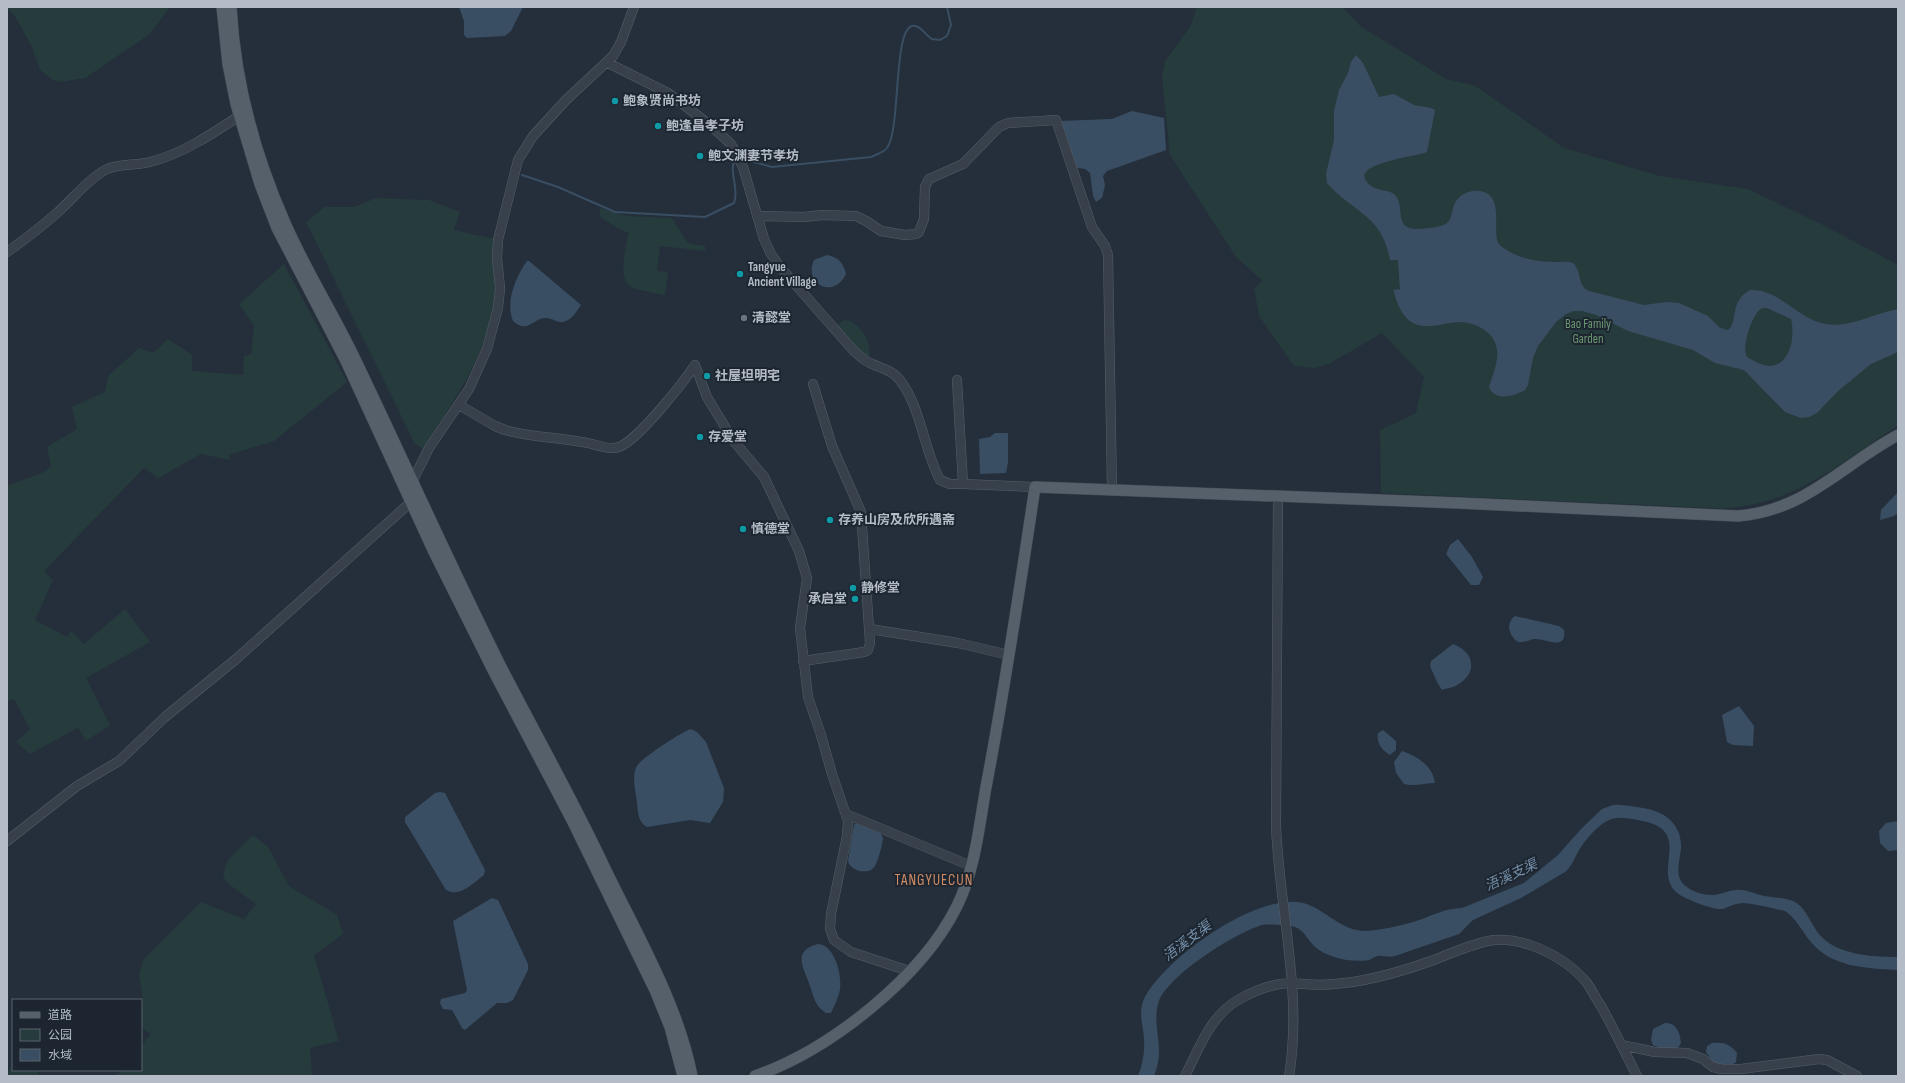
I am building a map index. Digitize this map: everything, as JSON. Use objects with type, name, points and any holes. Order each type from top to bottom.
[{"type":"main road","points":[[222,7],[228,64],[239,116],[260,184],[277,228],[345,359],[411,502],[487,658],[573,822],[655,990],[670,1027],[683,1076]]},
{"type":"main road","points":[[231,7],[237,63],[245,102],[255,140],[276,203],[296,246],[353,356],[492,647],[581,818],[663,986],[678,1024],[692,1076]]},
{"type":"main road","points":[[755,1076],[786,1064],[840,1031],[866,1010],[910,971],[936,940],[951,917],[962,896],[971,866],[994,746],[1036,487],[1747,515],[1774,510],[1799,499],[1898,435]]},
{"type":"street","points":[[412,482],[429,448],[459,405],[482,361],[496,317],[500,288],[497,258],[498,240],[518,160],[527,144],[566,100],[608,63],[621,42],[634,7]]},
{"type":"street","points":[[608,63],[668,93],[694,111],[726,138],[741,163],[766,244],[780,267],[853,350],[866,360],[890,371],[899,378],[912,402],[932,466],[940,480],[950,484],[1036,487]]},
{"type":"street","points":[[7,252],[57,213],[84,187],[103,172],[113,167],[149,163],[160,159],[207,137],[239,116]]},
{"type":"street","points":[[757,216],[856,216],[866,220],[881,231],[905,235],[916,234],[920,232],[924,219],[925,187],[929,179],[963,164],[995,131],[1008,123],[1056,120],[1092,227],[1108,255],[1112,490]]},
{"type":"street","points":[[459,405],[495,426],[505,430],[580,441],[613,448],[621,446],[638,434],[686,380],[696,365],[707,397],[733,440],[764,477],[799,551],[807,578],[800,623],[808,697],[848,821],[847,836],[830,927],[834,940],[846,949],[857,954],[910,971]]},
{"type":"street","points":[[957,380],[963,484]]},
{"type":"street","points":[[803,661],[864,652],[869,648],[870,629],[865,582],[861,512],[832,446],[813,384]]},
{"type":"street","points":[[1278,496],[1276,825],[1280,887],[1291,983],[1294,1030],[1289,1076]]},
{"type":"street","points":[[7,841],[77,786],[119,761],[165,717],[235,660],[411,502]]},
{"type":"street","points":[[870,629],[958,642],[1009,655]]},
{"type":"street","points":[[846,814],[971,866]]},
{"type":"street","points":[[1185,1076],[1209,1030],[1220,1014],[1232,1004],[1269,986],[1291,983],[1314,986],[1352,982],[1420,965],[1486,942],[1513,941],[1539,949],[1559,959],[1577,972],[1588,984],[1622,1045],[1637,1076]]},
{"type":"street","points":[[1622,1045],[1655,1052],[1687,1053],[1703,1059],[1713,1067],[1722,1069],[1741,1069],[1819,1059],[1827,1060],[1857,1076]]},
{"type":"green space","points":[[170,7],[150,34],[85,78],[61,82],[53,80],[40,70],[32,47],[16,18],[7,8]]},
{"type":"green space","name":"Bao Family Garden","points":[[1197,7],[1343,7],[1360,26],[1446,79],[1476,86],[1564,148],[1660,176],[1748,189],[1823,225],[1898,265],[1898,426],[1826,473],[1792,492],[1774,499],[1736,507],[1715,508],[1381,493],[1380,430],[1416,413],[1424,377],[1382,333],[1329,364],[1315,368],[1294,366],[1259,316],[1254,288],[1263,281],[1236,257],[1170,155],[1162,77],[1165,61],[1190,27]]},
{"type":"green space","points":[[376,198],[429,200],[460,212],[454,230],[494,239],[495,295],[490,322],[484,341],[476,360],[456,397],[423,449],[415,444],[306,222],[324,207],[354,207]]},
{"type":"green space","points":[[600,208],[626,216],[672,218],[688,243],[705,246],[705,251],[660,246],[657,271],[668,272],[665,295],[631,287],[624,277],[623,270],[629,233],[619,229],[600,217]]},
{"type":"green space","points":[[284,264],[347,382],[274,441],[229,455],[230,460],[201,454],[158,478],[144,468],[44,571],[53,580],[35,620],[67,637],[71,631],[84,644],[125,609],[150,642],[86,678],[110,725],[86,741],[78,728],[30,754],[16,742],[30,729],[14,699],[7,702],[7,486],[42,473],[51,467],[47,447],[77,429],[72,407],[105,392],[108,376],[139,348],[153,353],[168,339],[192,355],[192,371],[243,375],[244,356],[251,354],[254,326],[239,304]]},
{"type":"green space","points":[[844,320],[856,324],[864,334],[869,346],[869,358],[858,350],[837,325]]},
{"type":"green space","points":[[253,835],[268,847],[289,886],[337,915],[343,934],[314,955],[339,1041],[310,1048],[312,1076],[111,1076],[120,1071],[142,1071],[142,1045],[151,1034],[142,1029],[143,999],[139,974],[144,959],[201,902],[244,919],[256,904],[226,882],[223,875],[228,860]]},
{"type":"green space","points":[[12,1068],[12,1071],[38,1071],[40,1076],[7,1076],[7,1072]]},
{"type":"water","points":[[459,7],[523,7],[511,31],[505,36],[467,38],[464,35],[464,21]]},
{"type":"water","points":[[1356,55],[1363,63],[1379,97],[1394,94],[1414,105],[1435,110],[1427,152],[1377,165],[1368,170],[1364,175],[1370,185],[1377,189],[1394,194],[1398,199],[1402,222],[1405,226],[1419,229],[1445,224],[1448,222],[1454,205],[1459,197],[1471,191],[1484,192],[1491,196],[1494,203],[1496,210],[1496,235],[1501,246],[1513,254],[1526,258],[1541,261],[1573,263],[1578,270],[1583,286],[1589,291],[1644,305],[1666,302],[1679,303],[1708,316],[1720,328],[1728,330],[1733,322],[1739,300],[1750,290],[1770,294],[1806,317],[1826,324],[1844,324],[1898,309],[1898,352],[1871,364],[1838,391],[1817,413],[1809,417],[1801,418],[1785,412],[1744,370],[1715,363],[1693,350],[1628,331],[1596,315],[1582,311],[1574,311],[1566,314],[1556,322],[1538,346],[1533,358],[1528,385],[1525,390],[1510,396],[1496,395],[1489,387],[1497,356],[1495,341],[1483,329],[1472,324],[1455,322],[1420,326],[1407,319],[1399,306],[1393,290],[1400,289],[1398,260],[1390,260],[1386,245],[1373,223],[1327,183],[1326,174],[1334,140],[1334,111],[1339,90],[1348,73],[1351,62]],"holes":[[[1767,308],[1791,319],[1792,340],[1783,360],[1777,364],[1767,366],[1747,357],[1745,346],[1748,332],[1754,317],[1761,309]]]},
{"type":"water","points":[[1132,111],[1164,118],[1166,150],[1107,171],[1103,176],[1105,185],[1102,198],[1096,202],[1093,196],[1090,173],[1085,169],[1072,167],[1059,121],[1112,119]]},
{"type":"water","points":[[827,255],[840,261],[846,274],[841,282],[834,286],[828,287],[821,286],[816,282],[812,269],[814,260]]},
{"type":"water","points":[[527,261],[529,261],[581,305],[566,321],[558,322],[545,318],[530,325],[522,326],[513,321],[510,306],[511,298],[519,274]]},
{"type":"water","points":[[995,433],[1008,433],[1008,462],[1006,473],[980,474],[979,439],[990,437]]},
{"type":"water","points":[[1898,492],[1898,513],[1894,516],[1880,520],[1881,510]]},
{"type":"water","points":[[1458,539],[1472,557],[1483,577],[1479,585],[1471,585],[1446,554],[1450,545]]},
{"type":"water","points":[[1515,616],[1559,626],[1564,630],[1564,637],[1562,641],[1559,642],[1534,639],[1518,642],[1512,636],[1509,629],[1510,622]]},
{"type":"water","points":[[1453,644],[1466,652],[1471,663],[1471,669],[1464,680],[1455,686],[1442,690],[1430,666],[1431,661]]},
{"type":"water","points":[[1739,706],[1754,726],[1753,746],[1733,745],[1727,742],[1722,715]]},
{"type":"water","points":[[691,729],[697,732],[706,742],[724,788],[723,802],[710,823],[690,820],[647,827],[642,823],[638,814],[634,784],[635,770],[640,762],[662,746]]},
{"type":"water","points":[[1383,730],[1396,741],[1396,750],[1390,755],[1384,751],[1378,740],[1378,733]]},
{"type":"water","points":[[1402,751],[1423,762],[1434,777],[1435,783],[1416,785],[1404,784],[1396,773],[1394,762]]},
{"type":"water","points":[[435,793],[445,793],[485,870],[484,875],[471,885],[461,891],[456,892],[446,890],[405,822],[405,817]]},
{"type":"water","points":[[1613,805],[1625,805],[1651,810],[1658,812],[1670,820],[1675,826],[1681,840],[1678,869],[1680,879],[1690,889],[1702,894],[1711,895],[1734,890],[1742,890],[1764,896],[1793,901],[1801,907],[1816,930],[1826,941],[1845,951],[1866,955],[1898,957],[1898,970],[1850,965],[1829,957],[1810,941],[1796,921],[1785,911],[1743,903],[1718,909],[1680,895],[1671,886],[1668,875],[1669,842],[1665,832],[1655,825],[1637,820],[1614,818],[1599,827],[1587,839],[1565,872],[1521,898],[1473,920],[1459,934],[1395,956],[1377,956],[1369,960],[1362,961],[1340,959],[1319,950],[1301,930],[1289,926],[1262,925],[1236,936],[1220,945],[1189,967],[1165,990],[1159,1001],[1156,1014],[1159,1052],[1156,1070],[1154,1076],[1138,1076],[1144,1053],[1141,1009],[1144,999],[1155,983],[1191,948],[1238,918],[1262,908],[1284,902],[1303,903],[1319,910],[1341,924],[1357,930],[1366,931],[1402,925],[1444,911],[1462,908],[1524,883],[1558,855],[1582,828],[1602,809]]},
{"type":"water","points":[[1898,821],[1898,850],[1888,851],[1880,843],[1879,831],[1886,823]]},
{"type":"water","points":[[857,822],[876,829],[883,838],[875,866],[869,871],[856,870],[849,864],[848,861],[854,825]]},
{"type":"water","points":[[492,898],[498,900],[528,964],[528,970],[513,1000],[507,1003],[497,1003],[465,1030],[462,1028],[452,1010],[443,1009],[440,1003],[441,999],[465,993],[467,990],[453,921]]},
{"type":"water","points":[[818,944],[829,949],[836,962],[840,976],[839,992],[831,1013],[826,1013],[817,1005],[803,967],[802,956],[805,951]]},
{"type":"water","points":[[1665,1023],[1669,1023],[1677,1029],[1681,1043],[1678,1048],[1660,1048],[1653,1045],[1651,1040],[1653,1029]]},
{"type":"water","points":[[1712,1043],[1723,1043],[1732,1048],[1737,1053],[1736,1062],[1731,1065],[1725,1065],[1713,1062],[1706,1052],[1707,1046]]},
{"type":"waterway","points":[[743,159],[772,167],[871,157],[884,151],[887,148],[891,138],[894,122],[899,62],[906,32],[912,26],[915,26],[920,28],[932,39],[940,40],[947,36],[951,25],[947,7]]},
{"type":"waterway","points":[[522,175],[558,187],[615,212],[705,217],[734,203],[736,191],[733,168],[736,159]]},
{"type":"place","name":"鲍象贤尚书坊","points":[[615,101]]},
{"type":"place","name":"鲍逢昌孝子坊","points":[[658,126]]},
{"type":"place","name":"鲍文渊妻节孝坊","points":[[700,156]]},
{"type":"place","name":"Tangyue Ancient Village","points":[[740,274]]},
{"type":"place","name":"清懿堂","points":[[744,318]]},
{"type":"place","name":"社屋坦明宅","points":[[707,376]]},
{"type":"place","name":"存爱堂","points":[[700,437]]},
{"type":"place","name":"存养山房及欣所遇斋","points":[[830,520]]},
{"type":"place","name":"慎德堂","points":[[743,529]]},
{"type":"place","name":"静修堂","points":[[853,588]]},
{"type":"place","name":"承启堂","points":[[855,599]]},
{"type":"district","name":"TANGYUECUN","points":[[934,880]]},
{"type":"water label","name":"浯溪支渠","points":[[1511,875]]},
{"type":"water label","name":"浯溪支渠","points":[[1187,941]]}]
